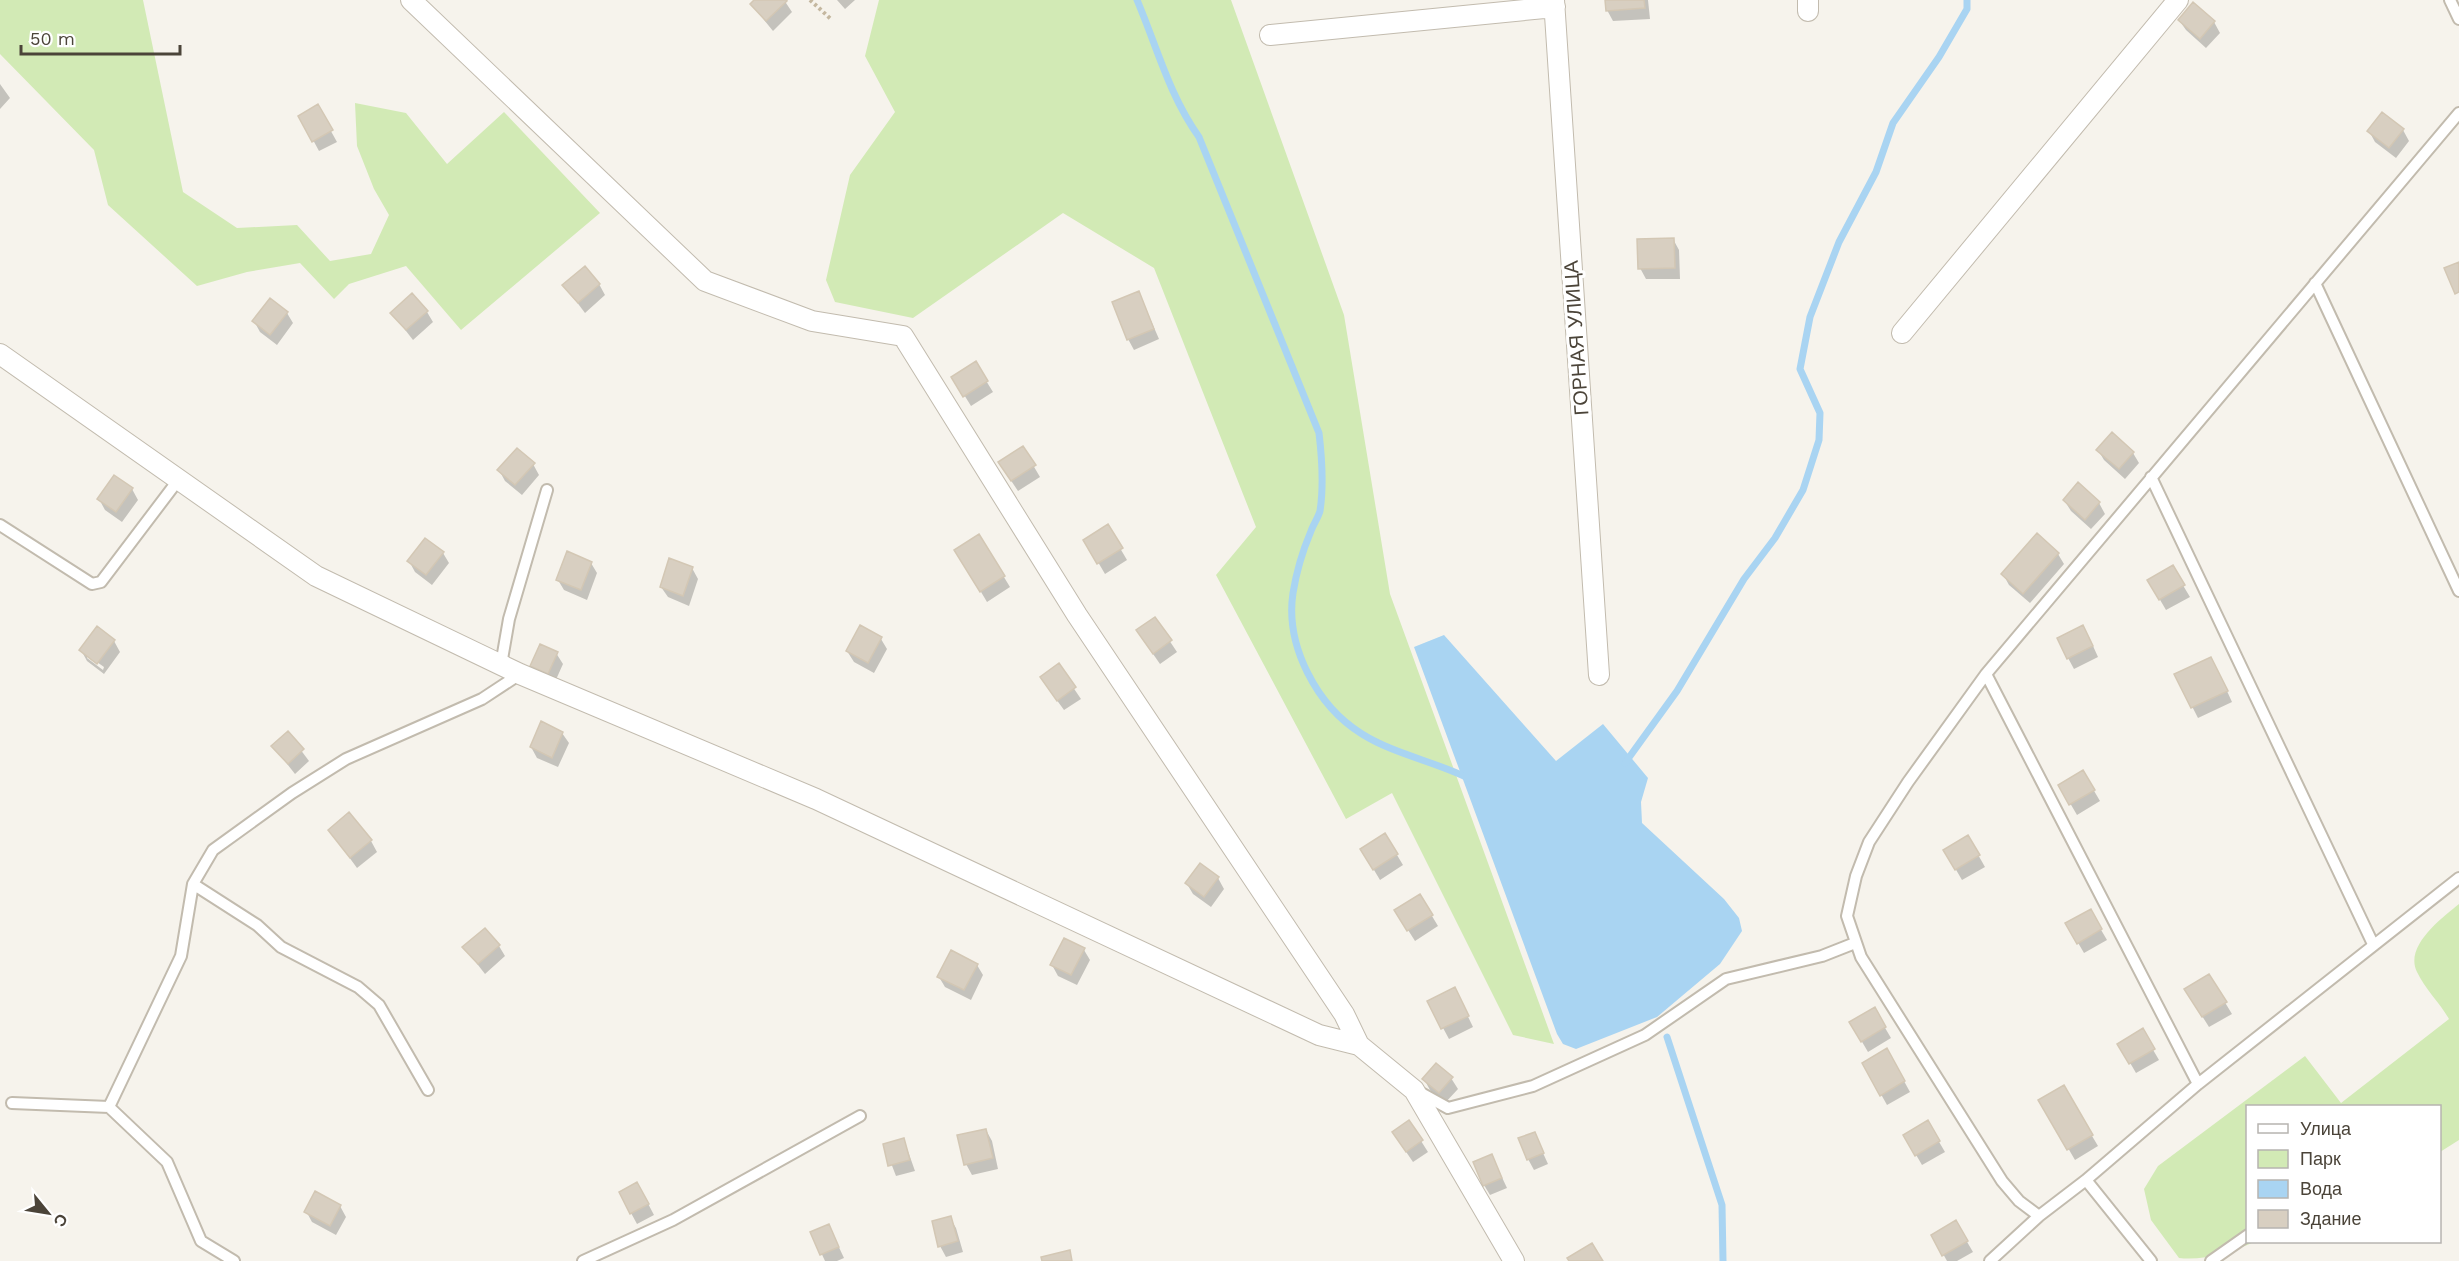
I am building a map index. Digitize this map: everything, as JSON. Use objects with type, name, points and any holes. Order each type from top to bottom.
[{"type":"street","points":[[411,0],[705,281],[812,321],[903,336],[1077,615],[1344,1014],[1359,1045],[1414,1090],[1514,1261]]},
{"type":"street","points":[[1902,333],[2178,0]]},
{"type":"street","points":[[1270,35],[1555,3]]},
{"type":"street","name":"ГОРНАЯ УЛИЦА","points":[[1555,3],[1599,675]]},
{"type":"street","points":[[0,354],[316,576],[520,674],[816,799],[1319,1035],[1359,1045]]},
{"type":"lane","points":[[2450,0],[2459,19]]},
{"type":"lane","points":[[2039,1216],[2019,1201],[2002,1181],[1861,957],[1847,916],[1856,876],[1869,842],[1986,674],[2459,112]]},
{"type":"lane","points":[[2314,283],[2459,591]]},
{"type":"lane","points":[[2151,477],[2373,944]]},
{"type":"lane","points":[[0,525],[92,584],[101,582],[179,479]]},
{"type":"lane","points":[[501,665],[509,619],[547,490]]},
{"type":"lane","points":[[109,1107],[182,956],[193,884],[213,850],[301,787],[346,759],[482,699],[520,674]]},
{"type":"lane","points":[[1986,674],[2198,1084]]},
{"type":"lane","points":[[1990,1261],[2039,1216],[2086,1180],[2198,1084],[2459,878]]},
{"type":"lane","points":[[193,884],[257,925],[281,947],[358,987],[379,1005],[428,1090]]},
{"type":"lane","points":[[1414,1090],[1448,1108],[1533,1086],[1646,1035],[1726,979],[1822,956],[1855,943]]},
{"type":"lane","points":[[12,1103],[109,1107],[167,1162],[201,1241],[234,1261]]},
{"type":"lane","points":[[583,1261],[673,1220],[860,1116]]},
{"type":"lane","points":[[2086,1180],[2151,1261]]},
{"type":"lane","points":[[2211,1261],[2246,1236]]},
{"type":"path","points":[[810,0],[832,20]]},
{"type":"green space","points":[[0,0],[143,0],[183,192],[237,228],[297,225],[330,261],[371,254],[389,215],[374,189],[357,146],[355,103],[406,113],[447,164],[504,112],[600,213],[461,330],[406,266],[349,284],[334,299],[300,263],[247,272],[197,286],[108,205],[94,150],[0,54]]},
{"type":"green space","points":[[879,0],[1231,0],[1344,315],[1390,594],[1554,1044],[1513,1035],[1392,793],[1346,819],[1216,575],[1256,527],[1154,268],[1063,213],[913,318],[835,302],[826,280],[850,175],[895,112],[865,56]]},
{"type":"green space","points":[[2459,904],[2459,1140],[2441,1151],[2441,1105],[2246,1105],[2246,1243],[2251,1243],[2217,1255],[2179,1258],[2151,1220],[2144,1189],[2158,1166],[2305,1056],[2341,1103],[2449,1019],[2420,978],[2414,962],[2420,943],[2443,917]]},
{"type":"water","points":[[1444,635],[1556,761],[1603,724],[1648,778],[1641,802],[1642,823],[1724,899],[1739,918],[1742,931],[1720,964],[1657,1017],[1576,1049],[1563,1044],[1557,1034],[1414,647]]},
{"type":"building","points":[[754,0],[787,1],[766,21],[750,4]]},
{"type":"building","points":[[1605,0],[1644,0],[1645,8],[1606,11]]},
{"type":"building","points":[[2193,2],[2215,21],[2200,39],[2178,20]]},
{"type":"building","points":[[318,104],[333,130],[312,142],[298,116]]},
{"type":"building","points":[[2382,112],[2404,129],[2389,148],[2367,131]]},
{"type":"building","points":[[1674,238],[1675,268],[1638,269],[1637,239]]},
{"type":"building","points":[[2459,262],[2459,292],[2455,294],[2444,268]]},
{"type":"building","points":[[585,266],[600,284],[578,303],[562,285]]},
{"type":"building","points":[[1139,291],[1154,329],[1127,340],[1112,302]]},
{"type":"building","points":[[412,293],[428,311],[406,330],[390,313]]},
{"type":"building","points":[[270,298],[288,312],[270,335],[252,321]]},
{"type":"building","points":[[976,361],[988,381],[963,397],[951,377]]},
{"type":"building","points":[[2112,432],[2134,452],[2119,469],[2096,450]]},
{"type":"building","points":[[1023,446],[1036,465],[1011,481],[998,462]]},
{"type":"building","points":[[517,448],[535,463],[515,485],[497,470]]},
{"type":"building","points":[[114,475],[133,488],[116,512],[97,499]]},
{"type":"building","points":[[2078,482],[2100,502],[2085,520],[2063,500]]},
{"type":"building","points":[[1108,524],[1123,548],[1097,564],[1083,540]]},
{"type":"building","points":[[2037,533],[2059,553],[2023,594],[2001,574]]},
{"type":"building","points":[[979,534],[1005,576],[980,592],[954,550]]},
{"type":"building","points":[[425,538],[444,552],[426,575],[407,561]]},
{"type":"building","points":[[567,551],[592,562],[581,590],[556,580]]},
{"type":"building","points":[[669,558],[693,567],[683,596],[660,587]]},
{"type":"building","points":[[2173,565],[2185,585],[2159,600],[2147,580]]},
{"type":"building","points":[[1155,617],[1172,640],[1153,654],[1136,630]]},
{"type":"building","points":[[860,625],[882,637],[868,663],[846,651]]},
{"type":"building","points":[[2083,625],[2093,646],[2067,659],[2057,638]]},
{"type":"building","points":[[97,626],[115,640],[97,664],[79,650]]},
{"type":"building","points":[[540,644],[558,652],[548,674],[530,666]]},
{"type":"building","points":[[2211,657],[2228,691],[2191,708],[2174,674]]},
{"type":"building","points":[[1059,663],[1076,687],[1057,701],[1040,677]]},
{"type":"building","points":[[541,721],[563,732],[552,758],[530,747]]},
{"type":"building","points":[[288,731],[304,749],[288,764],[271,746]]},
{"type":"building","points":[[2083,770],[2095,790],[2069,805],[2058,785]]},
{"type":"building","points":[[349,812],[372,840],[350,858],[328,830]]},
{"type":"building","points":[[1385,833],[1398,854],[1373,870],[1360,849]]},
{"type":"building","points":[[1968,835],[1980,855],[1955,870],[1943,850]]},
{"type":"building","points":[[1200,863],[1219,877],[1204,897],[1185,883]]},
{"type":"building","points":[[1420,894],[1433,915],[1407,931],[1394,910]]},
{"type":"building","points":[[2091,909],[2102,929],[2077,944],[2065,923]]},
{"type":"building","points":[[485,928],[500,945],[478,964],[462,947]]},
{"type":"building","points":[[1064,938],[1085,948],[1071,975],[1050,965]]},
{"type":"building","points":[[951,950],[978,964],[964,990],[937,977]]},
{"type":"building","points":[[2209,974],[2227,1002],[2202,1017],[2184,989]]},
{"type":"building","points":[[1455,987],[1469,1016],[1441,1029],[1427,1001]]},
{"type":"building","points":[[1875,1007],[1886,1027],[1861,1042],[1849,1022]]},
{"type":"building","points":[[2143,1028],[2155,1049],[2129,1064],[2117,1044]]},
{"type":"building","points":[[1887,1048],[1905,1081],[1880,1096],[1862,1063]]},
{"type":"building","points":[[1436,1063],[1453,1077],[1439,1093],[1422,1079]]},
{"type":"building","points":[[2064,1085],[2093,1135],[2067,1150],[2038,1100]]},
{"type":"building","points":[[1409,1120],[1423,1140],[1406,1152],[1392,1132]]},
{"type":"building","points":[[1928,1120],[1940,1141],[1915,1156],[1903,1135]]},
{"type":"building","points":[[986,1129],[993,1158],[964,1165],[957,1135]]},
{"type":"building","points":[[1535,1132],[1544,1153],[1527,1160],[1518,1138]]},
{"type":"building","points":[[904,1138],[910,1160],[888,1166],[883,1144]]},
{"type":"building","points":[[1492,1154],[1502,1178],[1483,1186],[1473,1162]]},
{"type":"building","points":[[637,1182],[649,1204],[630,1214],[619,1192]]},
{"type":"building","points":[[315,1191],[341,1205],[330,1226],[304,1212]]},
{"type":"building","points":[[951,1216],[958,1241],[938,1247],[932,1221]]},
{"type":"building","points":[[1956,1220],[1968,1241],[1942,1256],[1931,1235]]},
{"type":"building","points":[[829,1224],[839,1247],[820,1255],[810,1232]]},
{"type":"building","points":[[1592,1243],[1603,1261],[1569,1261],[1567,1258]]},
{"type":"building","points":[[1070,1250],[1072,1261],[1042,1261],[1041,1257]]},
{"type":"waterway","points":[[1137,0],[1171,88],[1199,137],[1319,433],[1322,472],[1320,511],[1308,538],[1293,593],[1292,613],[1299,654],[1318,691],[1331,708],[1362,734],[1387,747],[1468,778]]},
{"type":"waterway","points":[[1625,763],[1677,691],[1744,579],[1775,538],[1803,490],[1819,440],[1820,413],[1800,369],[1810,317],[1839,242],[1876,172],[1893,123],[1939,57],[1967,9],[1967,0]]},
{"type":"waterway","points":[[1667,1037],[1722,1205],[1723,1261]]}]
